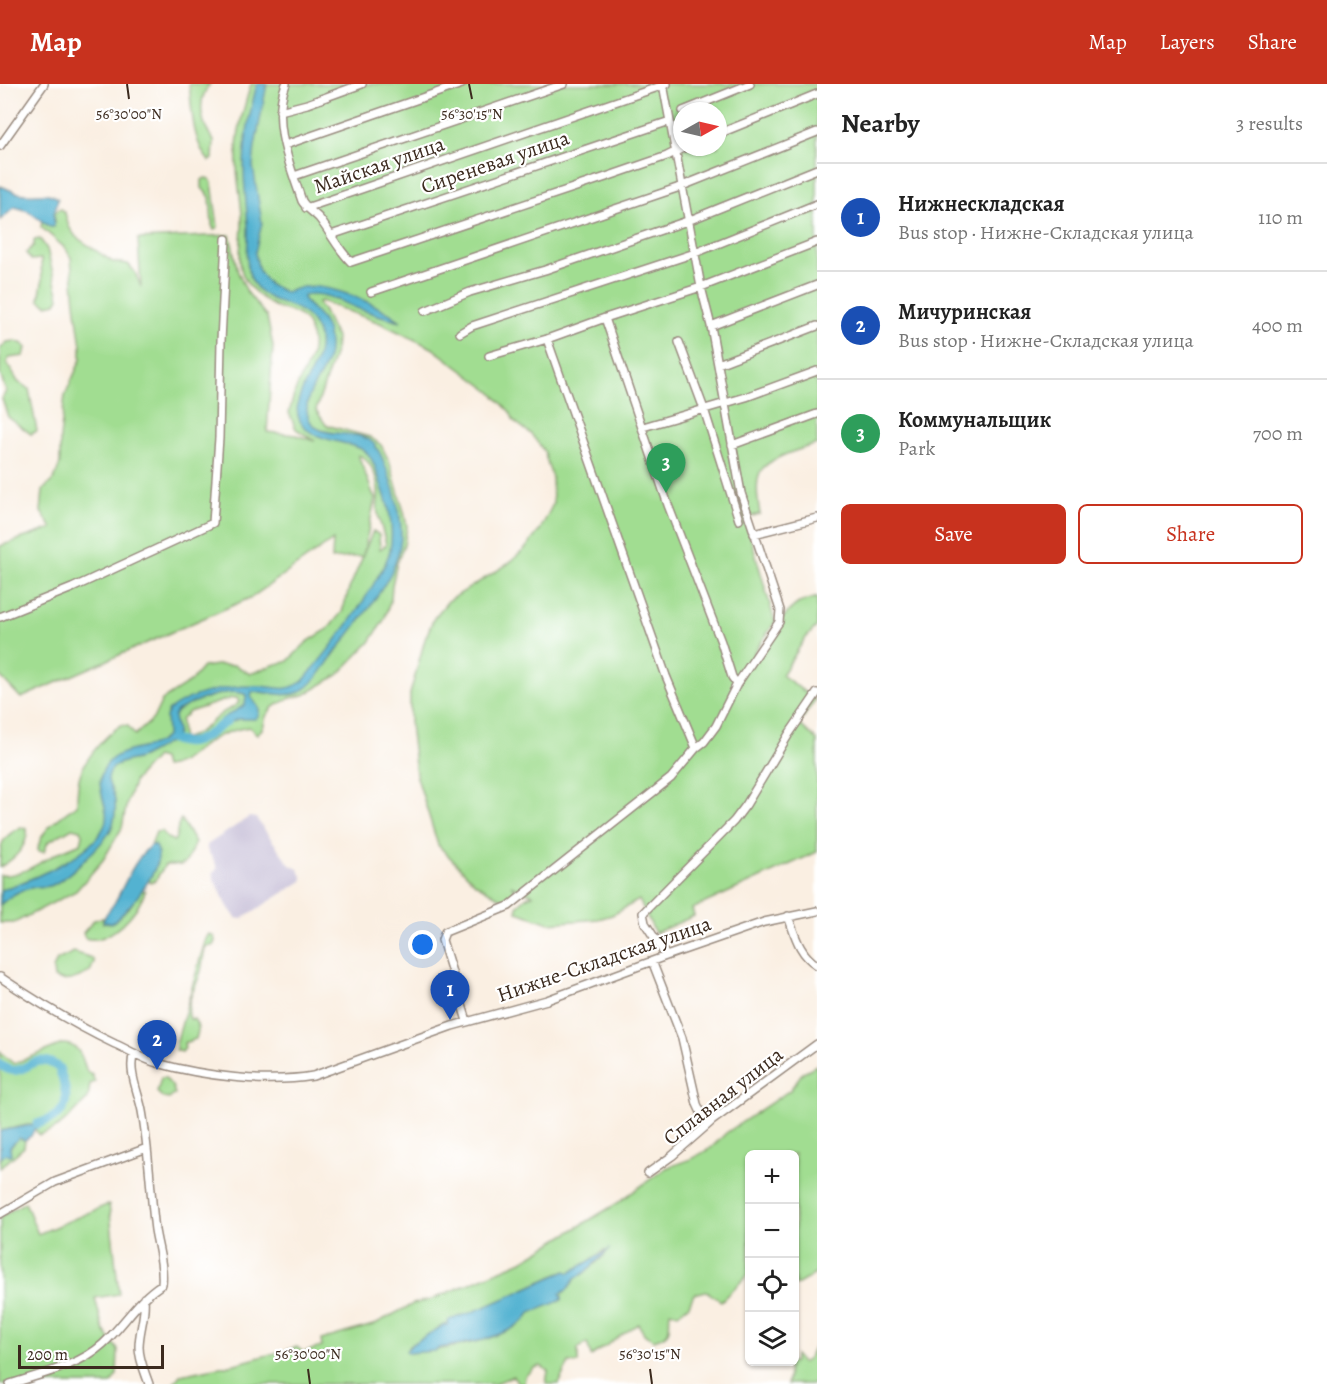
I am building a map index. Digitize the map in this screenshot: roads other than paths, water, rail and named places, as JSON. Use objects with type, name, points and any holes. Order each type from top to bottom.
[{"type":"street","points":[[0,146],[44,84]]},
{"type":"street","points":[[286,84],[280,99],[280,125],[302,201],[306,208],[313,211],[351,262],[612,176],[673,152]]},
{"type":"street","points":[[280,111],[362,84]]},
{"type":"street","points":[[285,145],[462,84]]},
{"type":"street","points":[[294,176],[564,84]]},
{"type":"street","name":"Сиреневая улица","points":[[705,102],[750,84]]},
{"type":"street","points":[[664,85],[673,134]]},
{"type":"street","name":"Майская улица","points":[[306,208],[664,85]]},
{"type":"street","points":[[727,130],[817,94]]},
{"type":"street","name":"Сиреневая улица","points":[[331,235],[673,117]]},
{"type":"street","points":[[371,292],[682,185],[817,132]]},
{"type":"street","points":[[467,1021],[442,940],[445,932],[501,910],[519,899],[671,778],[716,726],[737,684],[779,622],[780,615],[741,493],[677,156]]},
{"type":"street","points":[[425,311],[470,292],[545,270],[690,220],[817,169]]},
{"type":"street","points":[[460,333],[472,326],[695,253],[817,204]]},
{"type":"street","points":[[0,617],[72,588],[213,523],[219,438],[226,239]]},
{"type":"street","points":[[489,356],[701,287],[817,242]]},
{"type":"street","points":[[711,326],[817,285]]},
{"type":"street","points":[[605,318],[668,505],[721,642],[732,677],[737,684]]},
{"type":"street","points":[[718,364],[817,326]]},
{"type":"street","points":[[547,339],[666,676],[696,748]]},
{"type":"street","points":[[679,342],[704,410],[739,520]]},
{"type":"street","points":[[642,427],[704,410],[817,371]]},
{"type":"street","points":[[732,445],[817,414]]},
{"type":"street","points":[[754,534],[817,518]]},
{"type":"street","points":[[666,956],[645,923],[643,913],[734,821],[817,693]]},
{"type":"street","name":"Нижне-Складская улица","points":[[0,977],[64,1017],[156,1063],[216,1074],[278,1079],[301,1078],[313,1076],[400,1043],[467,1021],[547,1000],[666,956],[788,916],[817,911]]},
{"type":"street","points":[[788,916],[800,947],[808,959],[817,965]]},
{"type":"street","points":[[652,961],[685,1045],[697,1104],[703,1118],[712,1120]]},
{"type":"street","name":"Сплавная улица","points":[[648,1173],[672,1156],[712,1120],[817,1044]]},
{"type":"street","points":[[10,1384],[85,1357],[103,1344],[144,1299],[162,1284],[147,1148],[132,1065],[134,1053]]},
{"type":"street","points":[[0,1214],[56,1182],[147,1148]]},
{"type":"street","points":[[144,1299],[144,1320],[139,1345],[142,1365],[150,1384]]},
{"type":"water","points":[[257,84],[267,84],[253,166],[262,223],[255,253],[259,271],[269,284],[285,292],[303,287],[327,288],[368,302],[401,321],[364,311],[325,296],[311,294],[304,295],[303,298],[325,325],[329,344],[326,364],[308,400],[308,416],[312,424],[319,429],[365,438],[378,449],[391,481],[398,510],[401,536],[397,559],[372,604],[307,688],[284,695],[252,692],[251,697],[259,708],[259,715],[255,719],[238,719],[219,728],[217,724],[223,718],[245,705],[246,695],[231,692],[221,694],[192,703],[177,711],[174,716],[176,737],[144,756],[123,762],[111,770],[108,782],[115,800],[115,816],[110,831],[100,844],[56,883],[21,891],[0,905],[1,890],[66,862],[96,839],[104,826],[106,812],[100,788],[103,770],[113,758],[120,754],[161,741],[167,735],[166,717],[169,710],[188,699],[220,689],[254,686],[290,688],[303,681],[352,618],[381,572],[389,553],[391,526],[389,510],[376,470],[368,454],[362,449],[314,434],[300,421],[297,411],[299,400],[318,355],[317,331],[312,321],[298,309],[267,297],[250,277],[247,261],[248,227],[244,158]]},
{"type":"water","points":[[0,186],[24,194],[50,194],[58,199],[54,214],[54,227],[50,227],[28,211],[15,207],[0,220]]},
{"type":"water","points":[[151,845],[155,845],[158,853],[157,863],[145,887],[112,923],[103,922],[135,865]]},
{"type":"water","points":[[37,1124],[31,1136],[25,1140],[19,1138],[10,1147],[11,1155],[6,1154],[0,1159],[0,1131]]},
{"type":"water","points":[[610,1249],[560,1294],[562,1300],[530,1313],[526,1319],[510,1330],[484,1340],[440,1348],[435,1351],[408,1353],[406,1351],[412,1344],[447,1325],[449,1320],[566,1271],[569,1273]]},
{"type":"waterway","points":[[171,739],[187,743],[194,742],[227,721]]},
{"type":"waterway","points":[[0,1064],[15,1070],[41,1061],[49,1062],[59,1068],[65,1089],[65,1104],[56,1116],[37,1124]]},
{"type":"place","name":"Коммунальщик","points":[[666,493]]},
{"type":"place","name":"Нижнескладская","points":[[450,1020]]},
{"type":"place","name":"Мичуринская","points":[[157,1070]]}]
